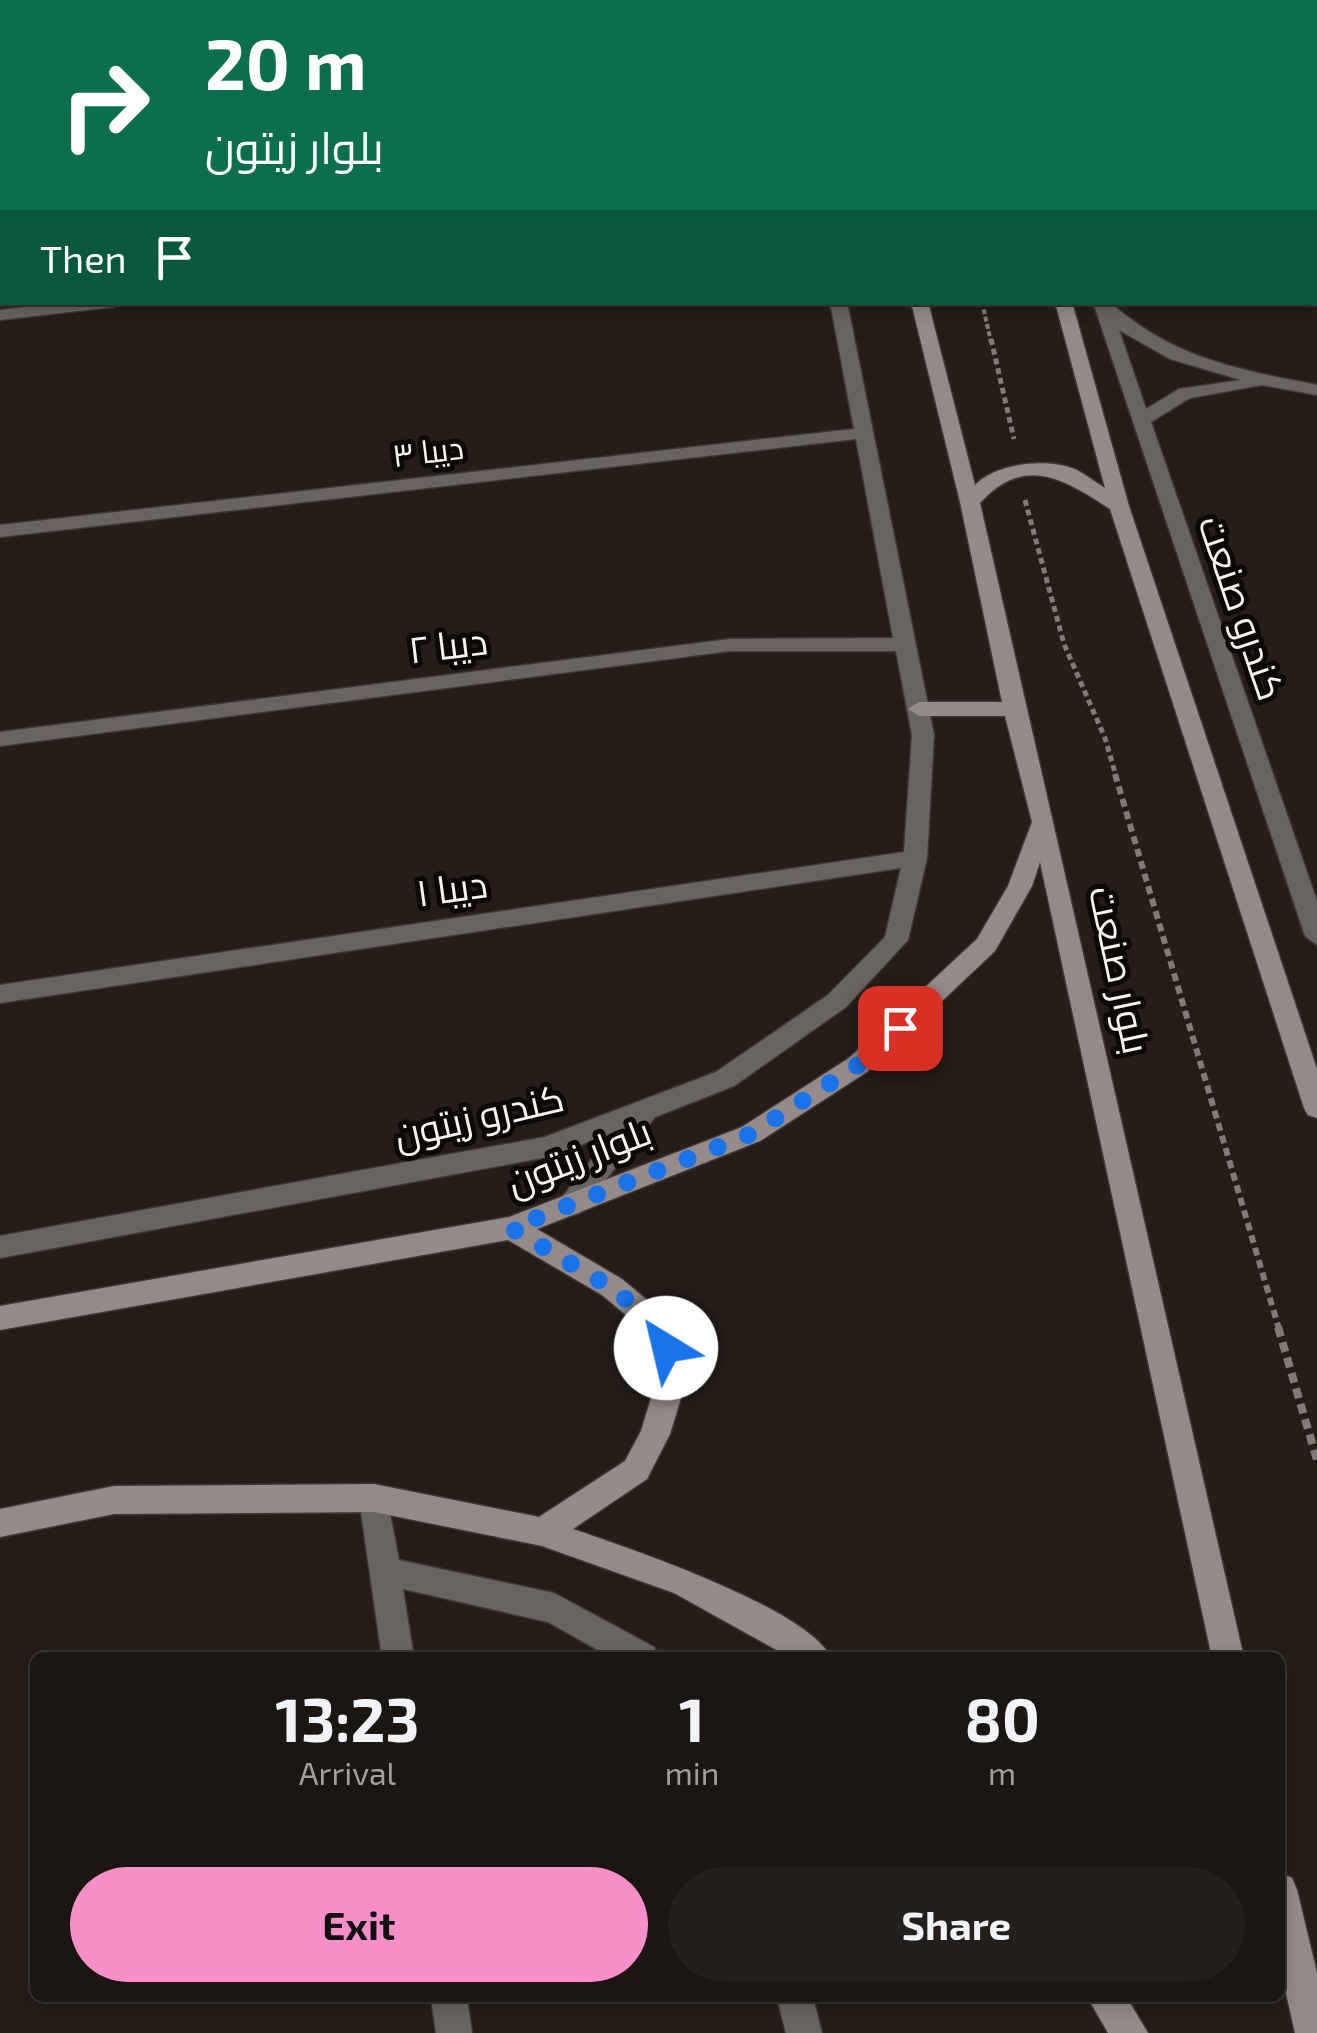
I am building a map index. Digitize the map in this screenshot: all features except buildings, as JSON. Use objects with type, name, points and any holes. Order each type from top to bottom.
[{"type":"main road","name":"بلوار صنعت","points":[[920,305],[1044,822],[1227,1652]]},
{"type":"main road","points":[[1063,305],[1119,506],[1317,1108]]},
{"type":"main road","points":[[970,502],[993,477],[1023,470],[1068,473],[1119,506]]},
{"type":"main road","points":[[919,708],[1014,709]]},
{"type":"main road","name":"بلوار زیتون","points":[[0,1318],[511,1228],[751,1134],[858,1065],[986,945],[1020,886],[1044,822]]},
{"type":"main road","points":[[511,1228],[612,1288],[644,1314],[666,1348],[666,1398],[655,1434],[636,1470],[542,1532]]},
{"type":"main road","points":[[0,1523],[114,1500],[374,1498],[542,1532],[683,1582],[793,1639],[807,1652]]},
{"type":"main road","points":[[1285,1911],[1314,2033]]},
{"type":"main road","points":[[1109,2002],[1130,2033]]},
{"type":"street","points":[[0,315],[87,305]]},
{"type":"street","points":[[839,305],[924,735],[915,858]]},
{"type":"street","name":"کندرو صنعت","points":[[1102,305],[1317,936]]},
{"type":"street","points":[[1103,305],[1120,325],[1156,348],[1274,382],[1317,390]]},
{"type":"street","points":[[1139,420],[1185,393],[1274,382]]},
{"type":"street","name":"دیبا ۳","points":[[0,532],[862,433]]},
{"type":"street","name":"دیبا ۲","points":[[0,739],[730,645],[907,644]]},
{"type":"street","name":"دیبا ۱","points":[[0,994],[915,858]]},
{"type":"street","name":"کندرو زیتون","points":[[0,1247],[548,1147],[724,1079],[836,1001],[896,940],[915,858]]},
{"type":"street","points":[[570,1204],[646,1109]]},
{"type":"street","points":[[374,1498],[397,1652]]},
{"type":"street","points":[[385,1571],[554,1608],[633,1652]]},
{"type":"street","points":[[450,2002],[454,2033]]},
{"type":"street","points":[[797,2002],[804,2033]]},
{"type":"path","points":[[983,305],[1018,451]]},
{"type":"path","points":[[1022,485],[1064,644],[1105,738],[1317,1460]]},
{"type":"route","points":[[666,1348],[644,1314],[612,1288],[511,1228],[751,1134],[858,1065],[900,1028]]}]
